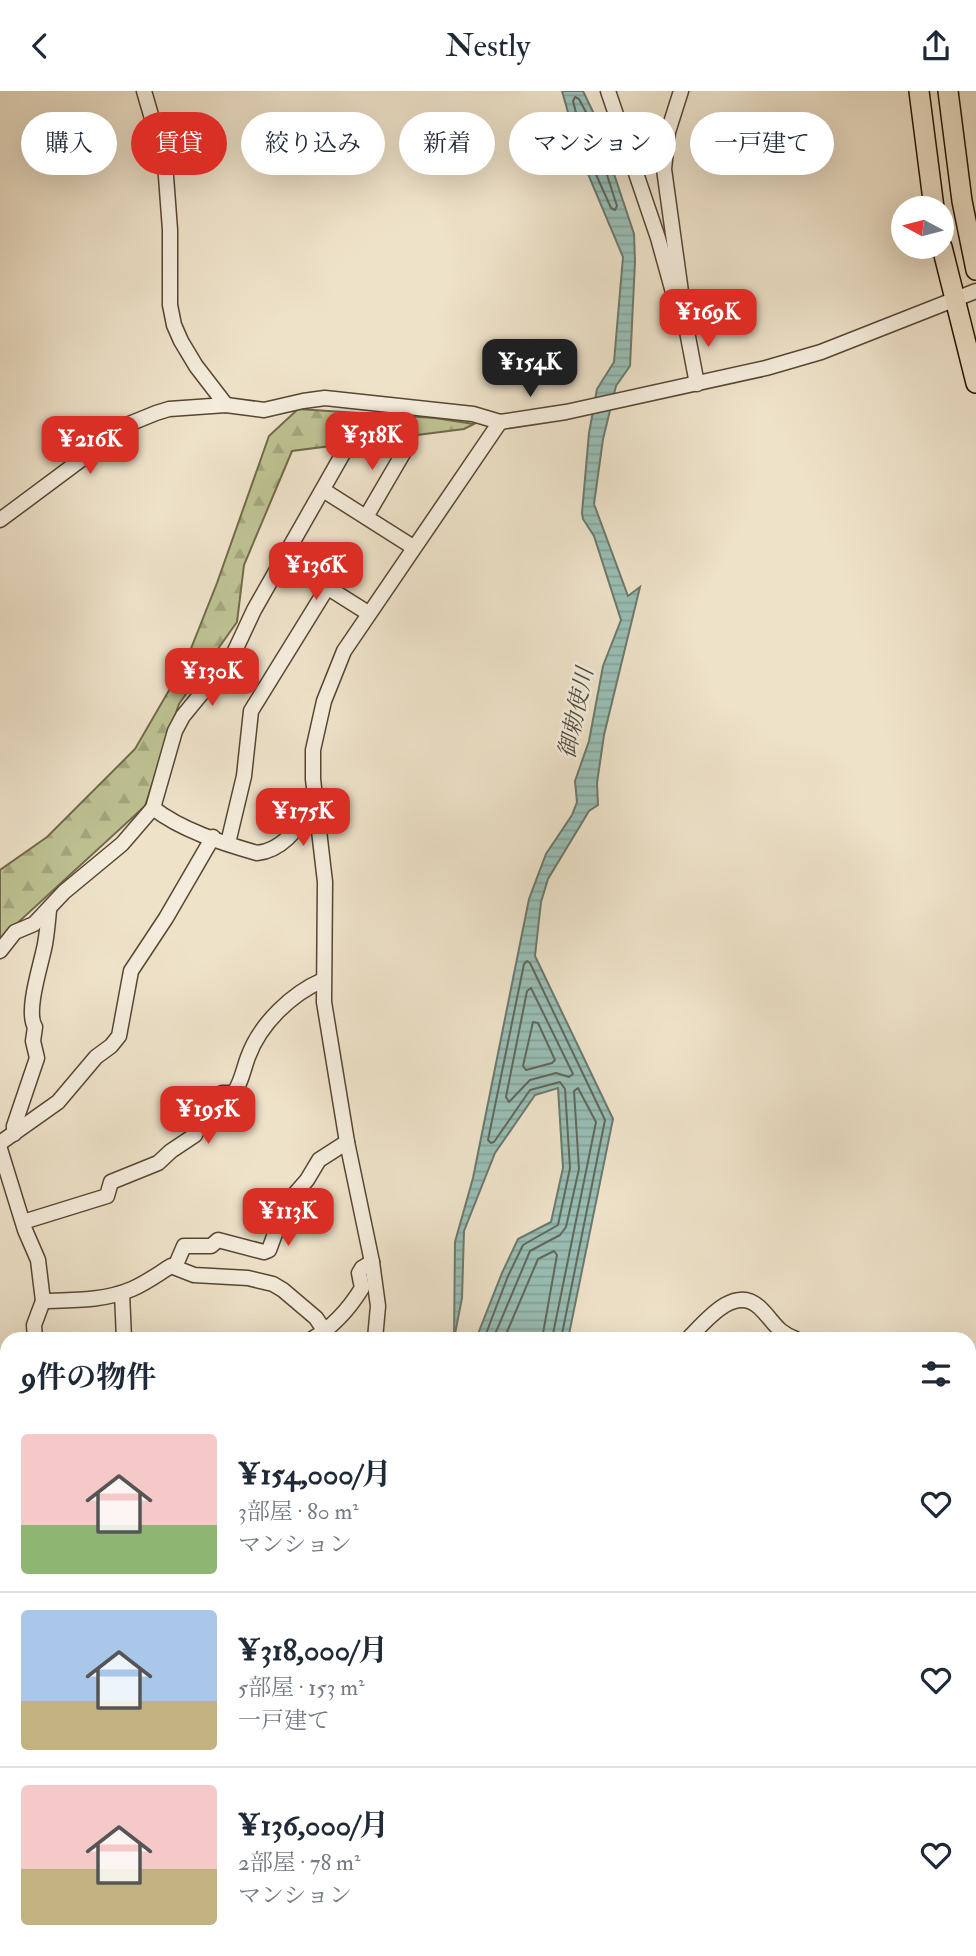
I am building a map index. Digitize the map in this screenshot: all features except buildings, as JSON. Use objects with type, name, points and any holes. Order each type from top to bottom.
[{"type":"highway","points":[[919,91],[932,196]]},
{"type":"highway","points":[[948,91],[962,201],[976,270]]},
{"type":"highway","points":[[960,91],[976,208]]},
{"type":"highway","points":[[945,259],[976,383]]},
{"type":"street","points":[[144,91],[165,163],[170,230],[170,305],[174,325],[196,366],[226,405]]},
{"type":"street","points":[[608,91],[658,238],[677,306],[685,321]]},
{"type":"street","points":[[681,91],[668,132],[664,156],[692,386]]},
{"type":"street","points":[[0,520],[130,424],[169,409],[226,405],[264,410],[325,398],[473,414],[500,422],[566,412],[766,368],[821,352],[976,291]]},
{"type":"street","points":[[376,1332],[378,1306],[372,1262],[327,1035],[323,980],[325,882],[313,779],[313,750],[324,701],[344,651],[500,422]]},
{"type":"street","points":[[0,951],[15,932],[34,924],[64,891],[122,844],[153,808],[183,716],[233,655],[254,610],[345,450],[408,445],[366,517]]},
{"type":"street","points":[[323,490],[413,547]]},
{"type":"street","points":[[284,560],[368,613]]},
{"type":"street","points":[[228,843],[244,776],[251,712],[327,589]]},
{"type":"street","points":[[153,808],[213,837],[257,853],[273,849],[292,834],[316,801]]},
{"type":"street","points":[[0,1143],[58,1102],[96,1057],[119,1036],[131,971],[166,918],[213,837]]},
{"type":"street","points":[[14,1134],[14,1126],[37,1058],[33,1041],[35,1027],[32,1022],[35,985],[46,941],[49,910]]},
{"type":"street","points":[[23,1222],[107,1196],[111,1182],[159,1163],[171,1151],[195,1135],[200,1103],[222,1093],[234,1093],[241,1083],[248,1055],[278,1010],[323,980]]},
{"type":"street","points":[[174,1267],[184,1247],[211,1246],[218,1240],[264,1252],[269,1250],[286,1204],[307,1180],[319,1160],[347,1142]]},
{"type":"street","points":[[0,1149],[38,1260],[43,1301],[34,1325],[34,1332]]},
{"type":"street","points":[[330,1332],[362,1288],[359,1273],[372,1262]]},
{"type":"street","points":[[43,1301],[93,1299],[122,1293],[171,1266],[194,1275],[248,1278],[273,1284],[308,1311],[326,1332]]},
{"type":"street","points":[[122,1293],[124,1332]]},
{"type":"street","points":[[695,1332],[733,1300],[747,1300],[758,1306],[780,1332]]},
{"type":"green space","points":[[298,409],[435,418],[474,424],[464,429],[292,451],[244,565],[237,622],[179,704],[145,806],[0,939],[0,870],[47,837],[135,749],[186,661],[269,436]]},
{"type":"water","points":[[562,91],[583,91],[593,112],[568,112]]},
{"type":"water","points":[[588,175],[614,175],[634,234],[630,366],[616,386],[603,439],[594,504],[628,596],[640,587],[604,735],[597,783],[598,805],[589,811],[548,879],[541,902],[535,956],[613,1119],[569,1332],[479,1332],[518,1239],[551,1222],[563,1168],[558,1088],[535,1095],[495,1153],[464,1231],[462,1298],[454,1332],[455,1242],[473,1178],[529,899],[546,854],[572,815],[577,802],[575,781],[589,741],[603,666],[621,620],[594,536],[582,513],[589,433],[597,389],[614,362],[623,257]]},
{"type":"water label","name":"御勅使川","points":[[576,713]]}]
